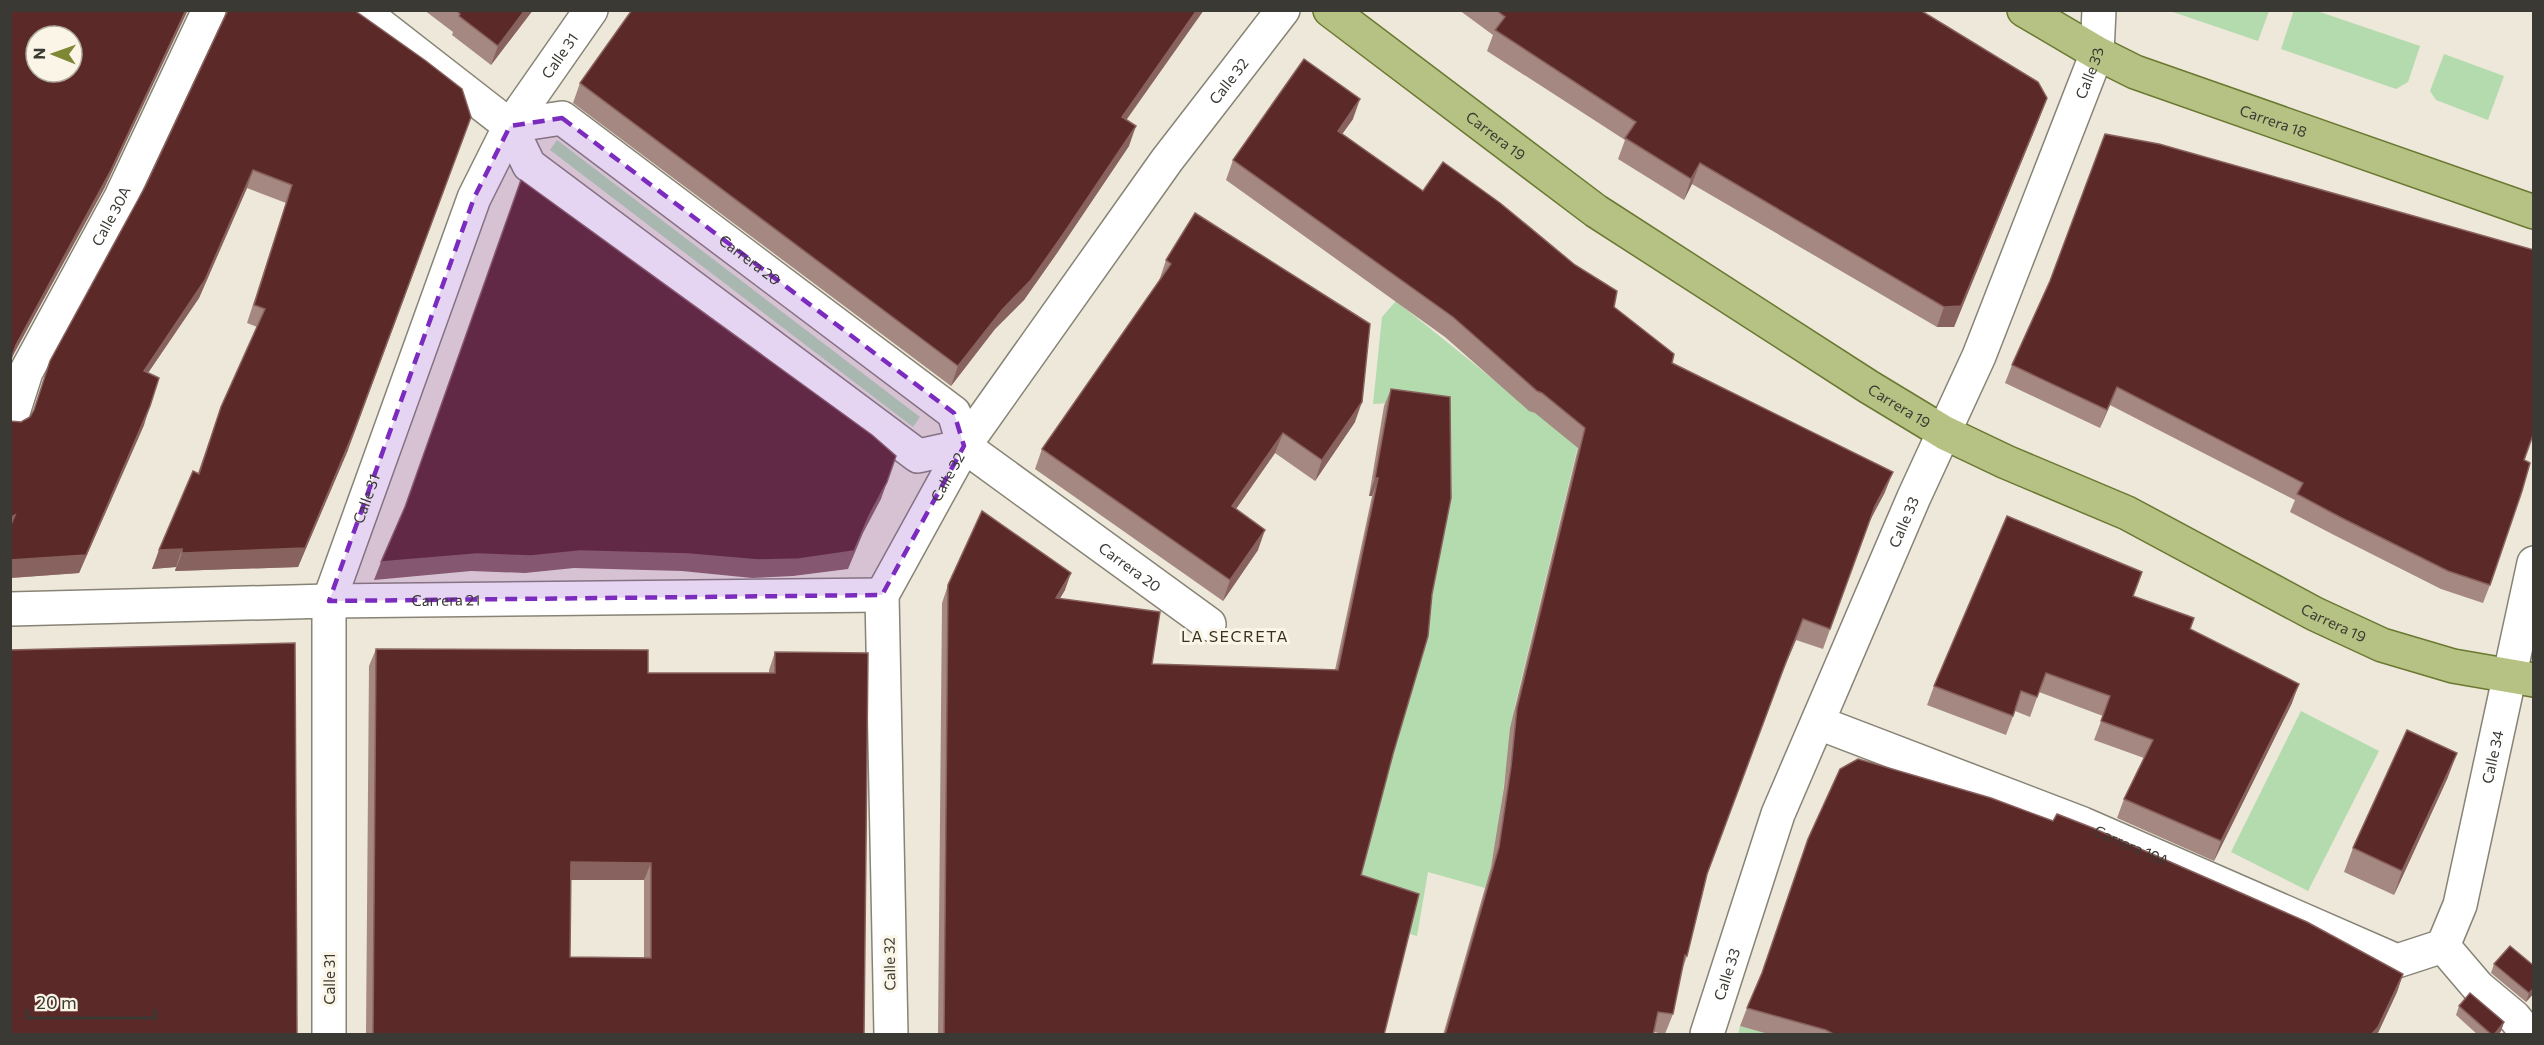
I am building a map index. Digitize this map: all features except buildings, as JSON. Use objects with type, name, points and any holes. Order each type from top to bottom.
[{"type":"main road","name":"Carrera 19","points":[[1330,10],[1596,211],[1859,381],[1945,433],[2006,462],[2127,513],[2315,614],[2382,645],[2453,666],[2521,678]]},
{"type":"main road","name":"Carrera 18","points":[[2024,10],[2097,53],[2135,72],[2534,212]]},
{"type":"street","name":"Calle 30A","points":[[10,422],[26,372],[122,196],[210,10]]},
{"type":"street","points":[[361,10],[510,126],[529,165],[918,456],[964,446]]},
{"type":"street","name":"Calle 31","points":[[329,1035],[329,601],[474,198],[510,126],[591,10]]},
{"type":"street","name":"Calle 32","points":[[891,1035],[882,595],[964,446],[1167,160],[1283,10]]},
{"type":"street","name":"Calle 33","points":[[1707,1035],[1778,814],[1819,723],[1914,497],[1979,356],[2097,53],[2099,10]]},
{"type":"street","name":"Carrera 20","points":[[510,126],[562,118],[954,413],[964,446],[1209,624]]},
{"type":"street","name":"Calle 34","points":[[2444,946],[2460,905],[2521,678],[2534,563]]},
{"type":"street","name":"Carrera 21","points":[[10,609],[329,601],[882,595]]},
{"type":"street","name":"Carrera 19A","points":[[1819,723],[2083,824],[2397,961],[2444,946]]},
{"type":"street","points":[[2444,946],[2478,987],[2514,1017],[2528,1035]]},
{"type":"highlighted area","points":[[562,118],[954,413],[964,446],[882,595],[329,601],[474,198],[510,126]]},
{"type":"green space","points":[[2269,10],[2258,41],[2170,11]]},
{"type":"green space","points":[[2294,10],[2317,11],[2420,46],[2408,82],[2396,89],[2281,49]]},
{"type":"green space","points":[[2444,54],[2504,76],[2488,120],[2436,100],[2430,91]]},
{"type":"green space","points":[[557,140],[920,417],[913,427],[550,150]]},
{"type":"green space","points":[[1396,301],[1535,413],[1582,429],[1515,705],[1498,827],[1485,888],[1428,872],[1417,936],[1407,933],[1356,885],[1390,403],[1373,404],[1382,317]]},
{"type":"green space","points":[[2301,711],[2379,751],[2308,891],[2231,852]]},
{"type":"green space","points":[[1740,1026],[1772,1034],[1738,1034]]},
{"type":"district","name":"LA SECRETA","points":[[1235,635]]}]
